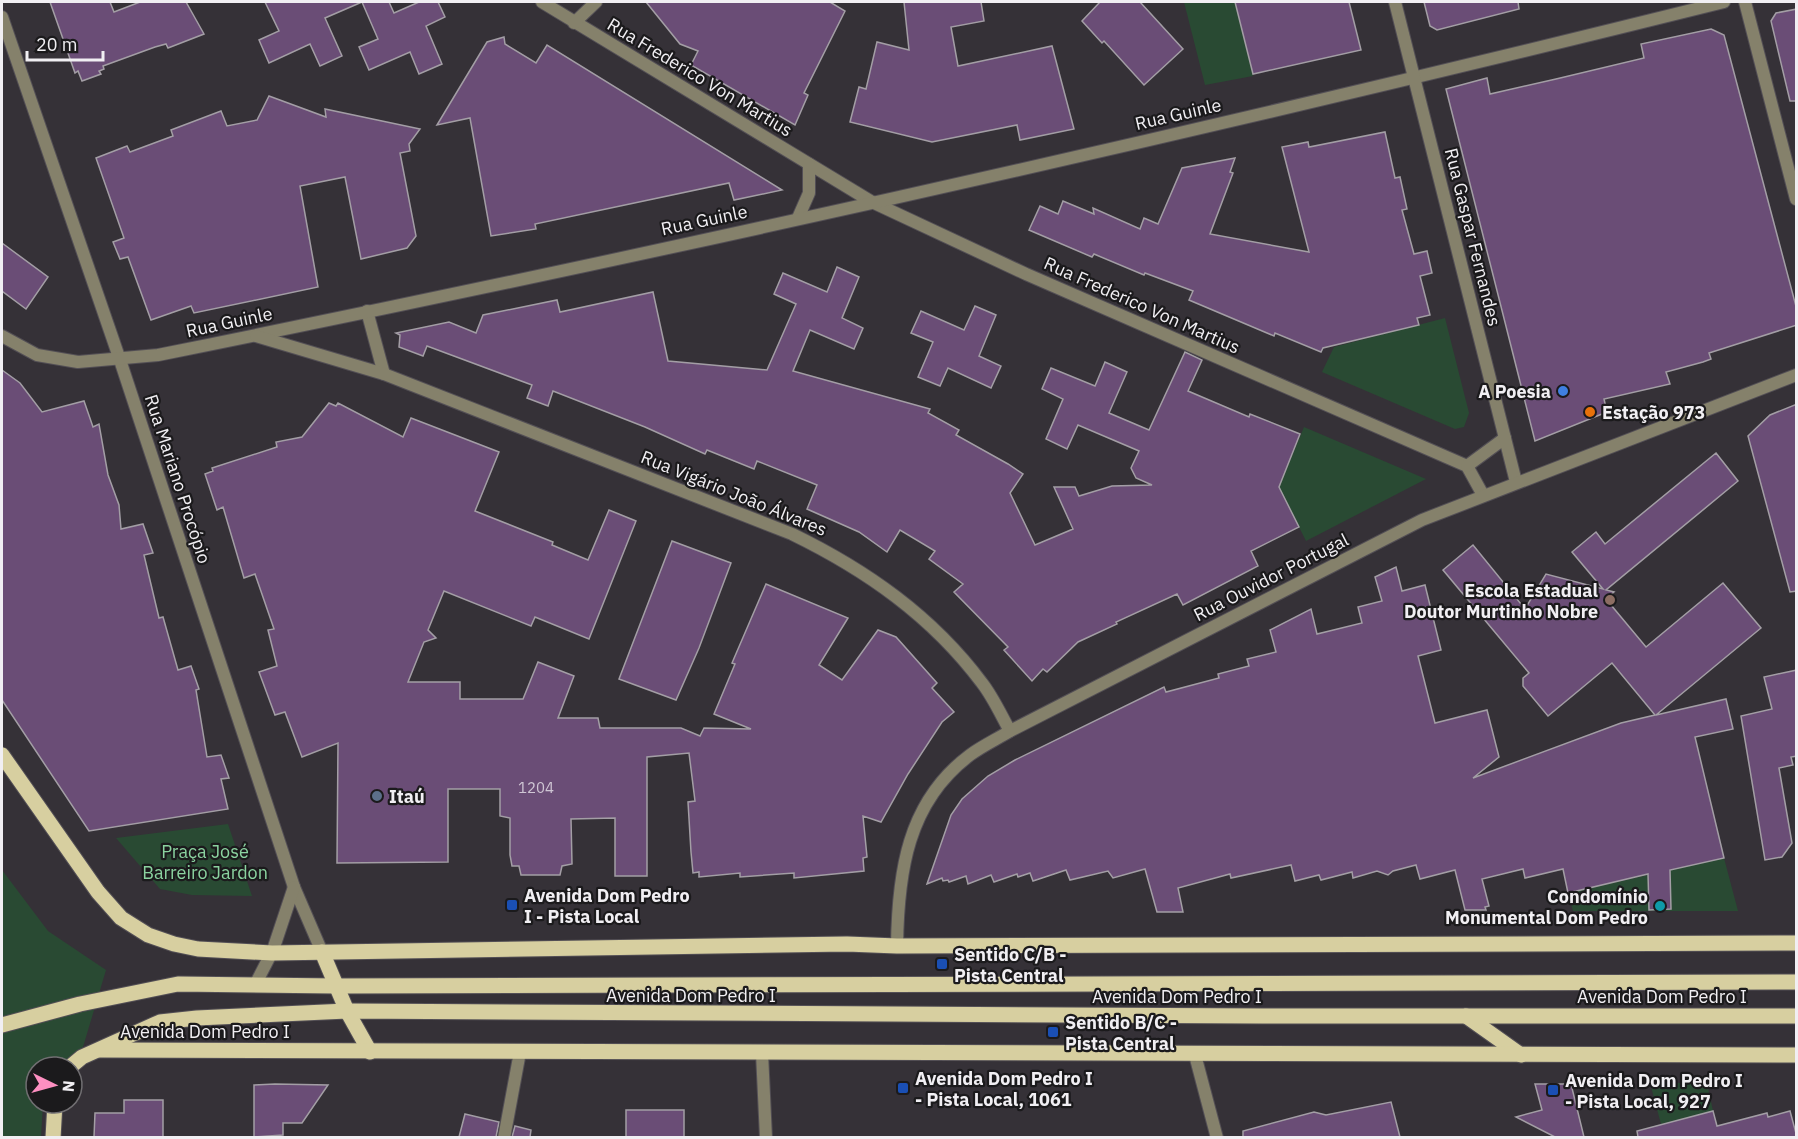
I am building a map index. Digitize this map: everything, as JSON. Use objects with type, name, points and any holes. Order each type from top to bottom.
[{"type":"main road","points":[[2,755],[98,892],[121,918],[148,935],[198,949],[272,953],[846,944],[897,946],[1797,943]]},
{"type":"main road","points":[[322,952],[347,1011],[370,1052]]},
{"type":"main road","name":"Avenida Dom Pedro I","points":[[2,1025],[70,1006],[178,984],[336,986],[1797,982]]},
{"type":"main road","name":"Avenida Dom Pedro I","points":[[100,1050],[129,1034],[160,1022],[197,1018],[347,1011],[1797,1016]]},
{"type":"main road","points":[[1466,1016],[1521,1055]]},
{"type":"main road","points":[[84,1056],[100,1050]]},
{"type":"main road","name":"Avenida Dom Pedro I","points":[[100,1050],[1797,1055]]},
{"type":"main road","points":[[53,1137],[54,1115]]},
{"type":"street","name":"Rua Frederico Von Martius","points":[[542,2],[872,202],[1026,274],[1467,466]]},
{"type":"street","points":[[574,23],[596,2]]},
{"type":"street","name":"Rua Gaspar Fernandes","points":[[1395,2],[1516,482]]},
{"type":"street","name":"Rua Guinle","points":[[2,336],[37,355],[78,362],[158,355],[872,202],[1415,79],[1724,2]]},
{"type":"street","points":[[1745,2],[1797,199]]},
{"type":"street","name":"Rua Mariano Procópio","points":[[2,17],[120,360],[294,887],[322,952]]},
{"type":"street","points":[[798,218],[809,193],[809,164]]},
{"type":"street","points":[[367,311],[384,374]]},
{"type":"street","name":"Rua Vigário João Álvares","points":[[254,336],[384,374],[792,534],[832,553],[870,577],[916,611],[955,649],[984,685],[1010,731]]},
{"type":"street","name":"Rua Ouvidor Portugal","points":[[897,946],[897,909],[904,855],[915,824],[941,784],[969,755],[1010,731],[1422,520],[1797,375]]},
{"type":"street","points":[[1483,495],[1467,466],[1505,438]]},
{"type":"street","points":[[255,985],[272,953],[294,887]]},
{"type":"street","points":[[504,1137],[520,1052]]},
{"type":"street","points":[[762,1053],[766,1137]]},
{"type":"street","points":[[1195,1055],[1217,1137]]},
{"type":"green space","points":[[1184,2],[1235,2],[1253,76],[1205,85]]},
{"type":"green space","points":[[1445,318],[1469,413],[1464,427],[1455,429],[1322,372],[1334,347]]},
{"type":"green space","points":[[1304,427],[1426,479],[1306,541],[1279,487]]},
{"type":"green space","name":"Praça José Barreiro Jardon","points":[[228,824],[252,896],[192,895],[160,889],[116,838]]},
{"type":"green space","points":[[1724,858],[1738,911],[1573,911],[1568,893]]},
{"type":"green space","points":[[2,870],[48,931],[106,970],[83,1047],[75,1055],[24,1055],[24,1115],[42,1115],[41,1137],[2,1137]]},
{"type":"green space","points":[[1650,1083],[1707,1083],[1713,1111],[1661,1124]]},
{"type":"building","points":[[50,2],[110,2],[114,12],[140,2],[186,2],[204,34],[168,48],[166,44],[155,47],[103,66],[104,69],[99,71],[101,74],[82,81],[78,71],[75,73]]},
{"type":"building","points":[[265,2],[362,2],[325,18],[342,56],[320,66],[310,44],[269,63],[259,40],[279,31]]},
{"type":"building","points":[[362,2],[389,2],[394,13],[419,2],[438,2],[445,17],[426,26],[442,64],[419,74],[410,52],[369,70],[359,47],[378,39]]},
{"type":"building","points":[[646,2],[830,2],[845,11],[804,93],[808,95],[795,125],[691,65],[698,51],[680,44]]},
{"type":"building","points":[[904,2],[981,2],[984,21],[951,27],[958,66],[1052,46],[1074,129],[1020,140],[1017,125],[932,142],[850,122],[859,87],[866,89],[877,42],[909,50]]},
{"type":"building","points":[[1100,2],[1140,2],[1183,49],[1144,85],[1104,41],[1102,43],[1082,21]]},
{"type":"building","points":[[1235,2],[1349,2],[1361,50],[1253,74]]},
{"type":"building","points":[[1424,2],[1518,2],[1519,9],[1437,30],[1430,26]]},
{"type":"building","points":[[1797,9],[1797,101],[1790,101],[1771,21],[1776,13]]},
{"type":"building","points":[[1711,29],[1724,35],[1797,310],[1797,325],[1709,353],[1711,359],[1666,372],[1670,384],[1604,399],[1607,412],[1535,441],[1446,89],[1487,78],[1490,94],[1644,58],[1641,44]]},
{"type":"building","points":[[504,37],[505,44],[536,63],[547,45],[782,190],[734,200],[729,183],[535,224],[536,229],[491,236],[470,118],[437,125],[487,42]]},
{"type":"building","points":[[269,96],[326,117],[325,109],[420,129],[409,144],[410,151],[400,153],[416,236],[407,248],[361,259],[345,177],[300,186],[318,287],[194,313],[191,306],[151,320],[128,257],[120,259],[113,242],[124,238],[96,158],[127,146],[130,152],[173,136],[171,130],[221,111],[227,126],[257,120]]},
{"type":"building","points":[[1385,132],[1395,178],[1400,177],[1407,209],[1402,210],[1414,254],[1427,251],[1432,273],[1420,276],[1430,315],[1417,318],[1419,325],[1323,348],[1321,352],[1275,333],[1274,336],[1189,300],[1193,291],[1145,273],[1144,275],[1094,254],[1092,257],[1029,230],[1040,206],[1058,214],[1063,201],[1094,214],[1093,208],[1140,229],[1144,218],[1158,224],[1182,168],[1235,158],[1230,172],[1233,173],[1210,234],[1309,252],[1282,147],[1308,142],[1309,147]]},
{"type":"building","points":[[2,243],[48,277],[26,309],[2,291]]},
{"type":"building","points":[[837,267],[859,277],[842,318],[863,328],[854,349],[810,330],[793,371],[930,409],[928,413],[959,430],[956,435],[1023,474],[1010,493],[1035,545],[1073,529],[1054,487],[1075,487],[1079,496],[1112,486],[1152,485],[1136,478],[1131,468],[1139,451],[1078,425],[1067,449],[1046,439],[1063,399],[1042,389],[1051,368],[1095,386],[1105,362],[1127,372],[1109,413],[1149,430],[1185,352],[1202,360],[1188,391],[1249,417],[1250,414],[1300,434],[1279,487],[1299,527],[1251,551],[1258,566],[1183,605],[1177,594],[1116,622],[1117,624],[1078,642],[1047,672],[1043,669],[1032,681],[1004,650],[1008,647],[954,592],[963,584],[929,559],[935,551],[900,530],[887,552],[859,532],[807,509],[817,485],[757,461],[754,469],[707,450],[705,454],[645,427],[553,391],[548,406],[527,398],[532,385],[427,346],[423,356],[399,347],[400,335],[396,333],[449,322],[476,333],[483,315],[557,300],[560,312],[653,292],[668,361],[767,370],[796,304],[774,294],[783,273],[827,292]]},
{"type":"building","points":[[975,306],[996,315],[979,356],[1001,366],[991,388],[948,368],[940,386],[918,377],[933,342],[911,333],[921,311],[964,330]]},
{"type":"building","points":[[2,370],[20,383],[42,412],[84,401],[93,427],[99,424],[108,475],[119,505],[121,529],[143,524],[153,553],[144,555],[159,618],[163,617],[178,670],[191,666],[199,689],[196,690],[207,757],[221,755],[229,778],[221,779],[228,809],[89,831],[2,700]]},
{"type":"building","points":[[329,403],[336,406],[338,403],[403,437],[411,418],[499,452],[475,511],[553,542],[552,545],[588,560],[609,510],[636,521],[589,639],[535,617],[531,626],[444,591],[428,630],[436,638],[424,642],[408,682],[460,682],[460,699],[523,699],[538,662],[574,676],[558,718],[598,718],[600,728],[681,728],[700,736],[704,728],[751,729],[714,714],[735,664],[732,663],[766,584],[848,618],[819,665],[842,680],[878,630],[896,637],[937,683],[932,688],[954,712],[942,722],[908,774],[881,822],[863,816],[867,857],[863,858],[864,871],[794,878],[794,873],[740,877],[740,873],[699,877],[699,872],[693,873],[688,802],[695,801],[689,753],[647,757],[647,876],[615,876],[615,818],[571,819],[572,864],[562,866],[560,875],[521,875],[519,866],[512,866],[510,818],[500,816],[500,789],[448,789],[448,862],[337,863],[338,743],[302,757],[285,712],[275,715],[259,672],[277,666],[268,630],[274,629],[255,574],[244,578],[223,507],[217,510],[205,474],[213,471],[212,468],[277,447],[276,442],[302,437]]},
{"type":"building","points":[[1797,404],[1797,591],[1790,592],[1748,436],[1770,415]]},
{"type":"building","points":[[1716,453],[1738,481],[1606,590],[1614,592],[1606,599],[1646,647],[1723,583],[1761,628],[1656,715],[1726,699],[1733,729],[1695,737],[1724,858],[1670,870],[1671,909],[1649,910],[1648,874],[1568,893],[1563,869],[1525,878],[1523,869],[1482,879],[1489,906],[1485,907],[1486,910],[1465,910],[1455,870],[1420,879],[1416,865],[1393,871],[1388,875],[1377,871],[1353,878],[1352,872],[1321,880],[1319,875],[1295,881],[1291,865],[1231,878],[1230,874],[1178,888],[1183,912],[1157,912],[1145,869],[1113,878],[1108,871],[1070,880],[1066,870],[1033,881],[1030,873],[1018,877],[1017,874],[994,882],[991,875],[968,884],[966,876],[949,882],[948,880],[943,881],[942,878],[927,884],[951,815],[962,799],[988,776],[1015,760],[1164,687],[1166,692],[1219,678],[1218,674],[1249,666],[1247,659],[1276,652],[1270,630],[1311,609],[1317,634],[1362,623],[1358,607],[1382,601],[1375,577],[1396,567],[1402,591],[1425,585],[1441,650],[1418,656],[1435,723],[1487,710],[1499,757],[1473,778],[1621,723],[1655,715],[1612,663],[1548,716],[1523,686],[1523,678],[1529,673],[1443,570],[1473,545],[1525,609],[1546,574],[1603,589],[1572,552],[1596,532],[1605,544]]},
{"type":"building","points":[[672,541],[731,563],[699,648],[676,700],[619,679]]},
{"type":"building","points":[[1797,670],[1797,756],[1791,757],[1793,765],[1779,768],[1792,843],[1782,857],[1765,860],[1741,716],[1772,709],[1764,677]]},
{"type":"building","points":[[1535,1084],[1571,1084],[1584,1137],[1555,1137],[1516,1117],[1542,1110]]},
{"type":"building","points":[[254,1085],[328,1085],[302,1123],[283,1123],[283,1135],[254,1137]]},
{"type":"building","points":[[124,1100],[163,1100],[163,1137],[94,1137],[95,1113],[124,1113]]},
{"type":"building","points":[[1391,1102],[1400,1137],[1243,1137],[1243,1131],[1314,1112],[1326,1115]]},
{"type":"building","points":[[626,1110],[684,1110],[684,1137],[626,1137]]},
{"type":"building","points":[[1713,1111],[1717,1126],[1767,1113],[1768,1117],[1790,1111],[1797,1137],[1638,1137],[1637,1131]]},
{"type":"building","points":[[465,1114],[499,1122],[496,1137],[459,1137]]},
{"type":"building","points":[[515,1126],[531,1130],[530,1137],[512,1137]]},
{"type":"place","name":"A Poesia","points":[[1563,391]]},
{"type":"place","name":"Estação 973","points":[[1590,412]]},
{"type":"place","name":"Escola Estadual Doutor Murtinho Nobre","points":[[1610,600]]},
{"type":"place","name":"Itaú","points":[[377,796]]},
{"type":"place","name":"Avenida Dom Pedro I - Pista Local","points":[[512,905]]},
{"type":"place","name":"Condomínio Monumental Dom Pedro","points":[[1660,906]]},
{"type":"place","name":"Sentido C/B - Pista Central","points":[[942,964]]},
{"type":"place","name":"Sentido B/C - Pista Central","points":[[1053,1032]]},
{"type":"place","name":"Avenida Dom Pedro I - Pista Local, 1061","points":[[903,1088]]},
{"type":"place","name":"Avenida Dom Pedro I - Pista Local, 927","points":[[1553,1090]]}]
